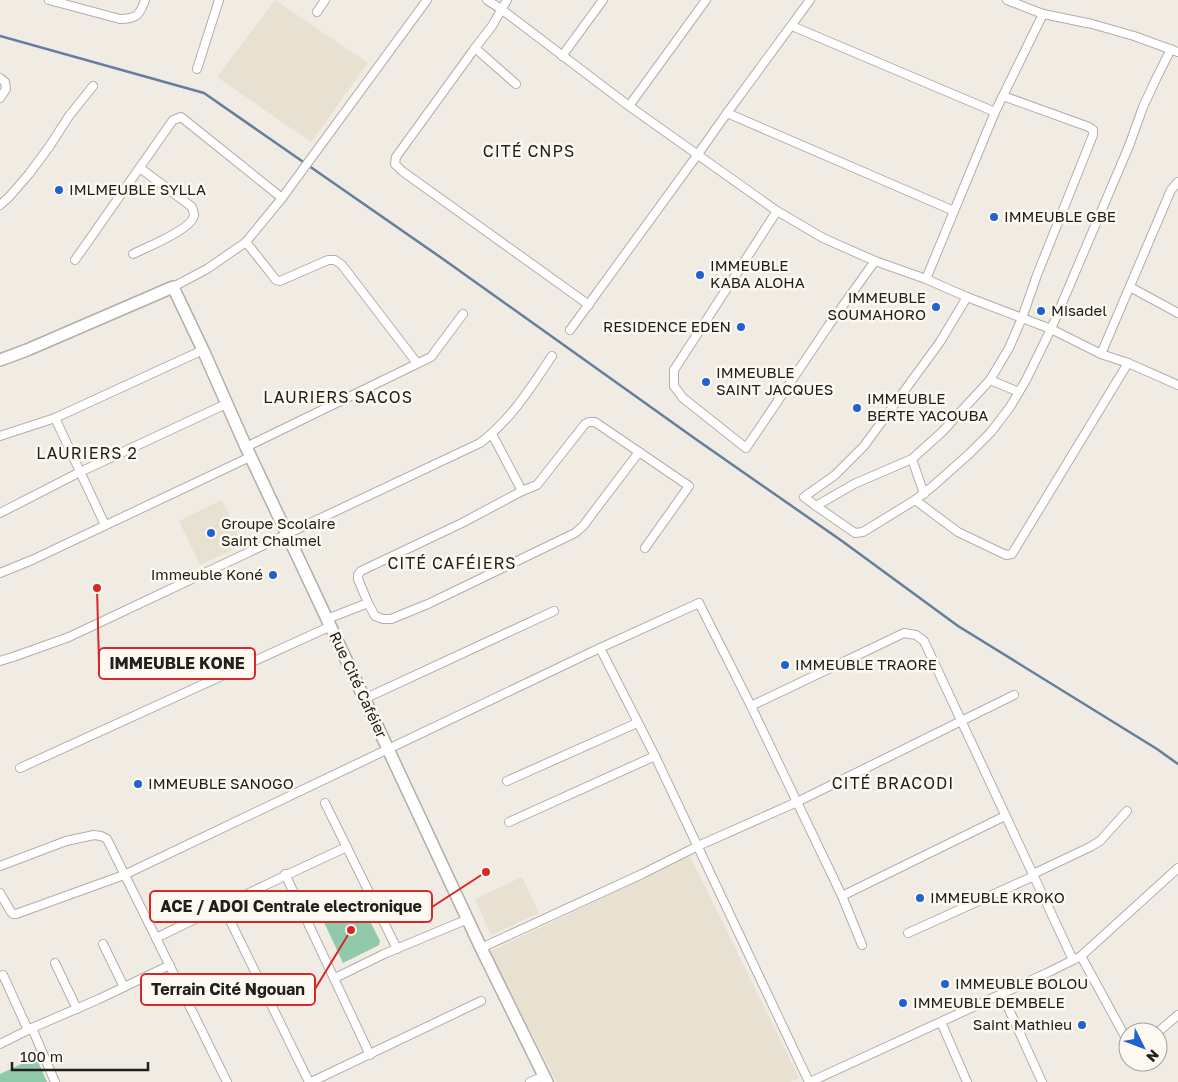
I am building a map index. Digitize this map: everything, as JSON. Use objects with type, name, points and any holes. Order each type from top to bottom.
[{"type":"street","points":[[49,0],[82,4],[120,19],[129,19],[136,16],[142,10],[145,0]]},
{"type":"street","points":[[197,69],[219,0]]},
{"type":"street","points":[[317,12],[326,0]]},
{"type":"street","points":[[0,360],[173,287],[207,269],[246,242],[282,198],[427,0]]},
{"type":"street","points":[[487,0],[629,106],[777,211],[823,238],[875,261],[926,279],[1051,329],[1101,354],[1178,385]]},
{"type":"street","points":[[507,0],[492,26],[396,157],[396,164],[402,171],[589,305]]},
{"type":"street","points":[[562,56],[603,0]]},
{"type":"street","points":[[629,106],[706,0]]},
{"type":"street","points":[[570,330],[810,0]]},
{"type":"street","points":[[967,297],[940,342],[864,446],[835,474],[804,496],[856,533],[863,532],[924,494],[980,443],[1010,407],[1051,329],[1129,146],[1143,107],[1156,79],[1175,50],[1092,24],[1044,14],[1007,0]]},
{"type":"street","points":[[926,279],[995,112],[1044,14]]},
{"type":"street","points":[[792,26],[995,112]]},
{"type":"street","points":[[475,48],[516,84]]},
{"type":"street","points":[[0,78],[5,82],[6,89],[0,98]]},
{"type":"street","points":[[0,205],[9,198],[29,174],[69,116],[93,86]]},
{"type":"street","points":[[816,506],[854,484],[912,460],[942,432],[990,380],[1009,348],[1093,135],[1093,130],[1003,96]]},
{"type":"street","points":[[727,113],[954,211]]},
{"type":"street","points":[[75,260],[173,120],[181,117],[282,198]]},
{"type":"street","points":[[132,254],[179,232],[192,220],[194,214],[192,207],[140,168]]},
{"type":"street","points":[[1101,354],[1172,190],[1178,182]]},
{"type":"street","points":[[777,211],[674,370],[674,386],[683,398],[746,448],[829,325],[875,261]]},
{"type":"street","points":[[246,242],[276,280],[280,281],[328,260],[335,260],[342,264],[418,363]]},
{"type":"street","name":"Rue Cité Caféier","points":[[173,287],[286,534],[481,948],[546,1079]]},
{"type":"street","points":[[1130,288],[1178,313]]},
{"type":"street","points":[[0,573],[105,526],[431,357],[463,314]]},
{"type":"street","points":[[0,436],[55,418],[203,350]]},
{"type":"street","points":[[0,660],[69,638],[480,442],[492,434],[510,416],[552,356]]},
{"type":"street","points":[[915,500],[958,532],[1006,555],[1012,554],[1128,364]]},
{"type":"street","points":[[990,380],[1019,392]]},
{"type":"street","points":[[0,513],[80,472],[226,404]]},
{"type":"street","points":[[55,418],[105,526]]},
{"type":"street","points":[[639,452],[583,526],[574,533],[428,604],[391,619],[383,620],[375,616],[358,580],[361,571],[462,523],[537,484],[585,424],[589,422],[595,422],[689,486],[645,548]]},
{"type":"street","points":[[492,434],[522,491]]},
{"type":"street","points":[[912,460],[924,494]]},
{"type":"street","points":[[0,894],[11,912],[16,914],[124,875],[699,602],[842,896],[862,944]]},
{"type":"street","points":[[20,768],[368,603]]},
{"type":"street","points":[[364,699],[554,611]]},
{"type":"street","points":[[751,706],[904,633],[916,635],[924,641],[1073,960]]},
{"type":"street","points":[[600,648],[655,756],[810,1082],[1081,956],[1178,868]]},
{"type":"street","points":[[481,948],[642,874],[698,846],[797,802],[1014,695]]},
{"type":"street","points":[[506,781],[637,723]]},
{"type":"street","points":[[509,822],[655,756]]},
{"type":"street","points":[[325,803],[397,949]]},
{"type":"street","points":[[908,933],[1090,847],[1100,841],[1127,811]]},
{"type":"street","points":[[842,896],[1005,816]]},
{"type":"street","points":[[0,866],[66,841],[94,835],[107,839],[227,1082]]},
{"type":"street","points":[[156,938],[347,846]]},
{"type":"street","points":[[286,874],[370,1055]]},
{"type":"street","points":[[223,906],[310,1082],[481,1002]]},
{"type":"street","points":[[335,978],[468,919]]},
{"type":"street","points":[[103,944],[124,987]]},
{"type":"street","points":[[1081,956],[1118,1024]]},
{"type":"street","points":[[55,963],[77,1009]]},
{"type":"street","points":[[0,1044],[170,965]]},
{"type":"street","points":[[3,975],[56,1082]]},
{"type":"street","points":[[1002,994],[1042,1082]]},
{"type":"street","points":[[1168,1024],[1178,1015]]},
{"type":"street","points":[[941,1022],[967,1082]]},
{"type":"street","points":[[530,1082],[546,1079]]},
{"type":"shaded area","points":[[275,0],[368,63],[311,142],[217,77]]},
{"type":"shaded area","name":"Groupe Scolaire Saint Chalmel","points":[[222,500],[243,545],[200,565],[179,521]]},
{"type":"shaded area","points":[[690,856],[799,1078],[790,1082],[557,1082],[489,952]]},
{"type":"shaded area","points":[[522,877],[539,913],[491,935],[475,899]]},
{"type":"green space","points":[[361,903],[380,941],[379,945],[343,963],[323,920]]},
{"type":"green space","points":[[36,1057],[47,1082],[0,1082],[0,1074]]},
{"type":"waterway","points":[[0,36],[204,93],[842,541],[958,626],[1157,749],[1178,764]]},
{"type":"place","name":"IMLMEUBLE SYLLA","points":[[59,190]]},
{"type":"place","name":"IMMEUBLE GBE","points":[[994,217]]},
{"type":"place","name":"IMMEUBLE KABA ALOHA","points":[[700,275]]},
{"type":"place","name":"IMMEUBLE SOUMAHORO","points":[[936,307]]},
{"type":"place","name":"Misadel","points":[[1041,311]]},
{"type":"place","name":"RESIDENCE EDEN","points":[[741,327]]},
{"type":"place","name":"IMMEUBLE SAINT JACQUES","points":[[706,382]]},
{"type":"place","name":"IMMEUBLE BERTE YACOUBA","points":[[857,408]]},
{"type":"place","name":"Groupe Scolaire Saint Chalmel","points":[[211,533]]},
{"type":"place","name":"Immeuble Koné","points":[[273,575]]},
{"type":"place","name":"IMMEUBLE KONE","points":[[97,588]]},
{"type":"place","name":"IMMEUBLE TRAORE","points":[[785,665]]},
{"type":"place","name":"IMMEUBLE SANOGO","points":[[138,784]]},
{"type":"place","name":"ACE / ADOI Centrale electronique","points":[[486,872]]},
{"type":"place","name":"IMMEUBLE KROKO","points":[[920,898]]},
{"type":"place","name":"Terrain Cité Ngouan","points":[[351,930]]},
{"type":"place","name":"IMMEUBLE BOLOU","points":[[945,984]]},
{"type":"place","name":"IMMEUBLE DEMBELE","points":[[903,1003]]},
{"type":"place","name":"Saint Mathieu","points":[[1082,1025]]},
{"type":"district","name":"CITÉ CNPS","points":[[529,151]]},
{"type":"district","name":"LAURIERS SACOS","points":[[338,397]]},
{"type":"district","name":"LAURIERS 2","points":[[87,453]]},
{"type":"district","name":"CITÉ CAFÉIERS","points":[[452,563]]},
{"type":"district","name":"CITÉ BRACODI","points":[[893,783]]}]
